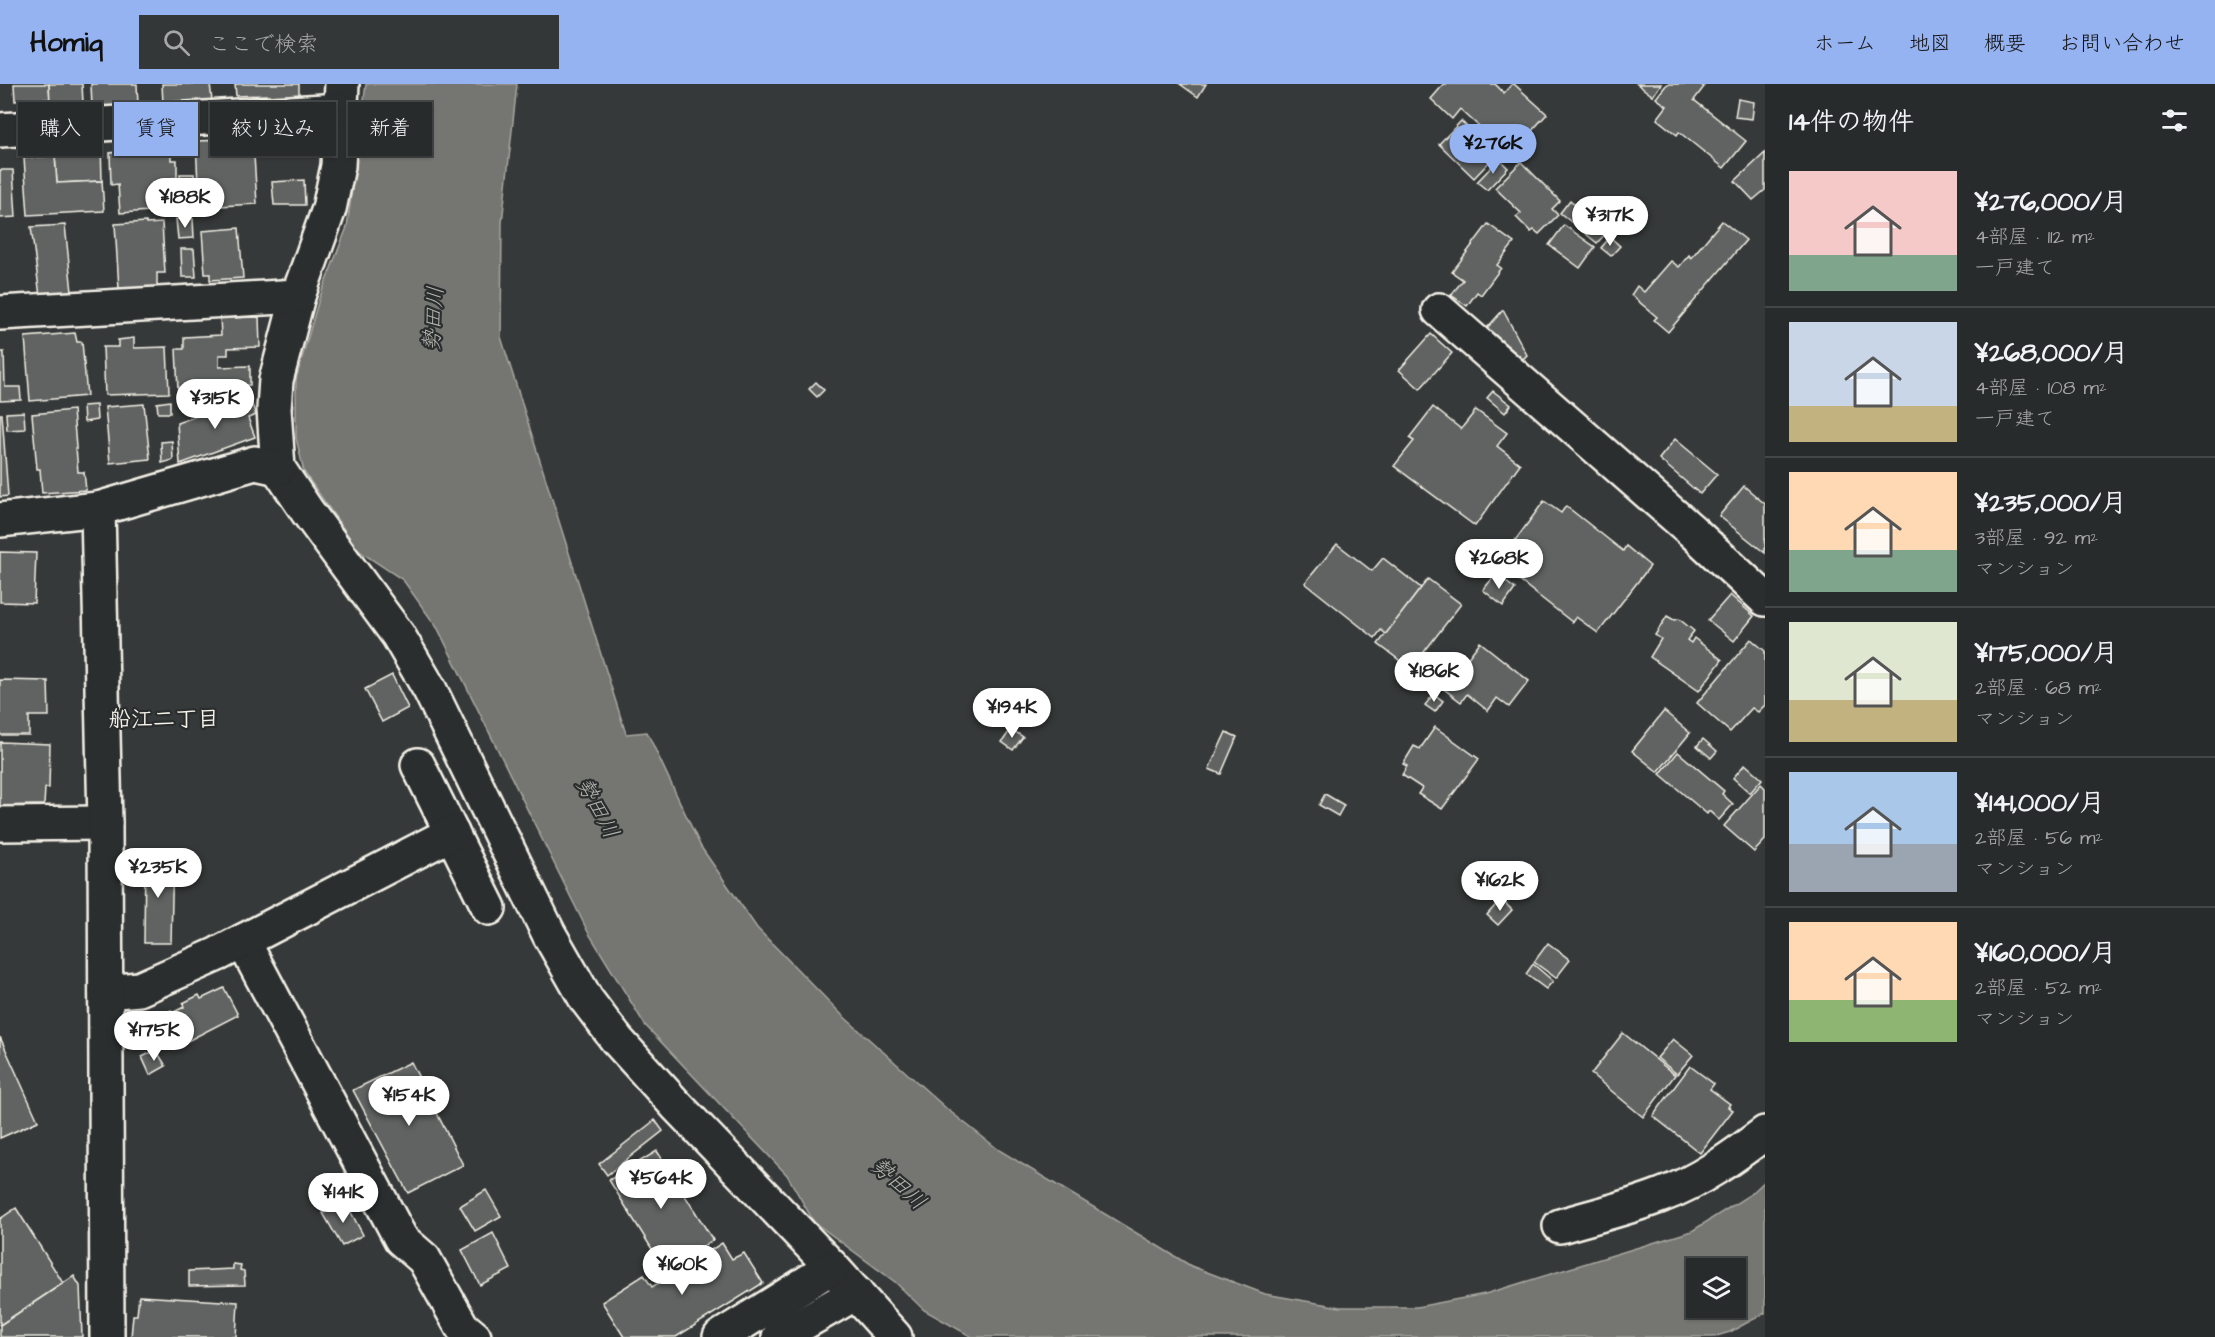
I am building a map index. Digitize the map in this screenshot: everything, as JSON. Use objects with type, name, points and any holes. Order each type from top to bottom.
[{"type":"street","points":[[0,130],[342,97],[338,166],[329,209],[298,296],[276,380],[274,409],[278,468],[398,635],[425,681],[549,934],[586,999],[617,1040],[669,1097],[832,1267],[895,1337]]},
{"type":"street","points":[[0,313],[298,296]]},
{"type":"street","points":[[1438,310],[1692,531],[1765,599]]},
{"type":"street","points":[[0,520],[98,509],[255,463],[278,468]]},
{"type":"street","points":[[98,509],[105,824],[107,1337]]},
{"type":"street","points":[[418,765],[489,908]]},
{"type":"street","points":[[0,824],[105,824]]},
{"type":"street","points":[[106,992],[139,989],[243,941],[452,833]]},
{"type":"street","points":[[243,941],[401,1239],[424,1259],[462,1326],[474,1337]]},
{"type":"street","points":[[1560,1226],[1662,1195],[1695,1180],[1765,1133]]},
{"type":"street","points":[[720,1337],[832,1267]]},
{"type":"street","points":[[779,1337],[856,1293]]},
{"type":"water","name":"勢田川","points":[[366,84],[517,84],[502,223],[501,337],[626,734],[647,732],[701,847],[757,928],[842,1015],[947,1109],[999,1150],[1191,1266],[1265,1294],[1340,1307],[1417,1307],[1485,1294],[1692,1231],[1751,1194],[1765,1181],[1765,1313],[1730,1332],[1713,1337],[972,1337],[924,1310],[895,1282],[814,1222],[787,1175],[645,1025],[588,932],[438,629],[403,580],[359,551],[304,472],[296,438],[296,379],[319,299],[347,227],[356,156],[432,156],[432,102],[364,102]]},
{"type":"building","points":[[14,84],[49,84],[50,99],[15,101]]},
{"type":"building","points":[[49,84],[82,84],[83,102],[50,102]]},
{"type":"building","points":[[91,84],[137,84],[138,102],[114,102],[114,107],[102,107],[102,102],[92,102]]},
{"type":"building","points":[[162,84],[210,84],[212,101],[163,102]]},
{"type":"building","points":[[235,84],[299,84],[299,97],[266,99],[266,95],[236,96]]},
{"type":"building","points":[[1180,84],[1206,84],[1198,97]]},
{"type":"building","points":[[1444,84],[1495,84],[1504,93],[1514,84],[1547,114],[1510,155],[1460,109],[1452,119],[1431,99]]},
{"type":"building","points":[[1637,84],[1661,84],[1653,96]]},
{"type":"building","points":[[1667,84],[1700,84],[1704,87],[1694,100],[1746,141],[1724,168],[1679,132],[1677,135],[1657,119],[1667,106],[1656,98]]},
{"type":"building","points":[[1738,99],[1754,102],[1752,119],[1735,117]]},
{"type":"building","points":[[1461,121],[1496,155],[1474,178],[1439,144]]},
{"type":"building","points":[[198,141],[210,141],[210,156],[254,156],[257,204],[199,207]]},
{"type":"building","points":[[114,152],[114,156],[171,156],[171,160],[177,160],[177,178],[172,178],[172,200],[166,200],[166,210],[120,213],[118,184],[111,185],[110,153]]},
{"type":"building","points":[[1765,153],[1765,190],[1753,200],[1735,181]]},
{"type":"building","points":[[55,156],[101,156],[102,181],[57,183]]},
{"type":"building","points":[[55,156],[57,183],[102,181],[104,211],[28,215],[24,158]]},
{"type":"building","points":[[1499,159],[1508,168],[1487,190],[1477,182]]},
{"type":"building","points":[[1521,162],[1560,201],[1552,209],[1558,215],[1539,234],[1534,230],[1531,232],[1516,217],[1521,213],[1495,188]]},
{"type":"building","points":[[0,170],[13,170],[16,217],[0,218]]},
{"type":"building","points":[[180,174],[194,174],[196,201],[181,201]]},
{"type":"building","points":[[304,180],[305,205],[274,205],[272,182]]},
{"type":"building","points":[[1570,200],[1607,232],[1597,243],[1560,213]]},
{"type":"building","points":[[176,219],[193,219],[194,238],[178,239]]},
{"type":"building","points":[[1722,221],[1746,240],[1668,332],[1654,320],[1657,317],[1631,295],[1637,286],[1644,292],[1671,261],[1679,267],[1689,255],[1691,258]]},
{"type":"building","points":[[146,222],[146,224],[162,223],[165,273],[157,273],[157,287],[119,289],[115,224]]},
{"type":"building","points":[[1488,224],[1514,243],[1497,265],[1501,268],[1481,295],[1477,292],[1467,306],[1451,295],[1463,280],[1452,272]]},
{"type":"building","points":[[65,225],[72,292],[40,296],[31,227]]},
{"type":"building","points":[[1564,225],[1595,247],[1580,268],[1549,245]]},
{"type":"building","points":[[239,228],[243,278],[210,280],[210,274],[205,274],[202,231]]},
{"type":"building","points":[[1610,237],[1620,246],[1611,256],[1601,248]]},
{"type":"building","points":[[181,249],[194,249],[196,277],[182,277]]},
{"type":"building","points":[[1503,310],[1527,355],[1523,359],[1487,328]]},
{"type":"building","points":[[259,317],[260,347],[228,348],[228,355],[219,355],[219,367],[250,366],[250,385],[178,390],[176,349],[184,349],[184,337],[221,335],[220,318]]},
{"type":"building","points":[[75,333],[77,342],[82,342],[87,396],[30,401],[25,337]]},
{"type":"building","points":[[1431,334],[1452,353],[1420,389],[1399,370]]},
{"type":"building","points":[[134,338],[134,348],[167,347],[169,393],[105,395],[103,347],[118,347],[118,340]]},
{"type":"building","points":[[0,352],[4,352],[5,387],[20,387],[21,400],[0,401]]},
{"type":"building","points":[[816,382],[824,390],[817,397],[809,389]]},
{"type":"building","points":[[1493,391],[1511,405],[1505,413],[1487,398]]},
{"type":"building","points":[[249,397],[256,415],[248,418],[255,437],[180,464],[177,423]]},
{"type":"building","points":[[170,401],[170,413],[158,413],[157,403]]},
{"type":"building","points":[[144,404],[150,459],[110,463],[105,407]]},
{"type":"building","points":[[96,405],[97,420],[84,422],[83,406]]},
{"type":"building","points":[[1433,407],[1461,429],[1476,410],[1507,433],[1497,446],[1520,464],[1475,526],[1394,466],[1414,441],[1409,438]]},
{"type":"building","points":[[73,410],[78,472],[84,472],[86,490],[42,493],[40,469],[37,469],[32,414]]},
{"type":"building","points":[[24,412],[25,429],[7,430],[6,413]]},
{"type":"building","points":[[0,414],[2,414],[8,496],[0,497]]},
{"type":"building","points":[[1675,439],[1717,474],[1700,494],[1659,459]]},
{"type":"building","points":[[172,441],[173,460],[162,463],[161,442]]},
{"type":"building","points":[[1744,486],[1765,504],[1765,553],[1719,516]]},
{"type":"building","points":[[1544,501],[1561,513],[1566,506],[1623,551],[1626,546],[1650,566],[1598,633],[1576,617],[1572,622],[1498,564]]},
{"type":"building","points":[[1337,544],[1372,571],[1383,558],[1421,588],[1386,634],[1381,630],[1375,638],[1305,583]]},
{"type":"building","points":[[0,552],[36,553],[34,603],[0,602]]},
{"type":"building","points":[[1496,574],[1515,589],[1503,606],[1483,590]]},
{"type":"building","points":[[1428,579],[1461,604],[1411,669],[1378,644]]},
{"type":"building","points":[[1730,595],[1754,616],[1734,641],[1708,620]]},
{"type":"building","points":[[1667,616],[1674,620],[1679,619],[1694,631],[1687,640],[1691,643],[1694,638],[1722,660],[1699,691],[1650,657],[1661,639],[1655,635]]},
{"type":"building","points":[[1751,639],[1765,651],[1765,705],[1758,712],[1752,708],[1730,732],[1697,703]]},
{"type":"building","points":[[1480,642],[1529,681],[1509,707],[1497,698],[1488,711],[1467,694],[1461,702],[1444,689]]},
{"type":"building","points":[[392,675],[408,708],[382,722],[365,689]]},
{"type":"building","points":[[0,680],[48,681],[49,716],[29,716],[29,735],[0,735]]},
{"type":"building","points":[[1434,694],[1443,701],[1435,712],[1425,705]]},
{"type":"building","points":[[1664,711],[1690,733],[1658,772],[1632,751]]},
{"type":"building","points":[[1435,727],[1479,759],[1442,809],[1418,794],[1422,788],[1402,775],[1407,766],[1403,764],[1414,746],[1420,749]]},
{"type":"building","points":[[1011,729],[1023,737],[1013,750],[1002,742]]},
{"type":"building","points":[[1226,732],[1237,737],[1221,774],[1209,769]]},
{"type":"building","points":[[1703,739],[1717,751],[1711,758],[1697,746]]},
{"type":"building","points":[[0,742],[50,744],[49,788],[45,788],[44,805],[0,806]]},
{"type":"building","points":[[1678,752],[1724,791],[1722,794],[1733,804],[1719,820],[1709,811],[1707,814],[1660,774]]},
{"type":"building","points":[[1745,764],[1762,779],[1750,793],[1733,778]]},
{"type":"building","points":[[1761,784],[1765,788],[1765,840],[1754,852],[1724,826]]},
{"type":"building","points":[[1325,794],[1344,805],[1338,816],[1319,805]]},
{"type":"building","points":[[145,855],[173,855],[171,943],[144,943]]},
{"type":"building","points":[[1501,899],[1512,910],[1498,925],[1487,915]]},
{"type":"building","points":[[1548,943],[1570,960],[1556,978],[1534,962]]},
{"type":"building","points":[[1533,964],[1553,981],[1546,989],[1526,974]]},
{"type":"building","points":[[224,988],[238,1015],[172,1049],[156,1019],[171,1010],[172,1013],[184,1007],[183,1003],[199,995],[201,999]]},
{"type":"building","points":[[1623,1033],[1675,1075],[1643,1117],[1591,1074]]},
{"type":"building","points":[[0,1037],[38,1121],[0,1138]]},
{"type":"building","points":[[1673,1039],[1693,1055],[1677,1074],[1657,1058]]},
{"type":"building","points":[[156,1050],[166,1066],[150,1075],[142,1057]]},
{"type":"building","points":[[411,1062],[463,1165],[408,1193],[353,1090]]},
{"type":"building","points":[[1690,1066],[1714,1084],[1710,1089],[1730,1104],[1728,1107],[1733,1110],[1700,1153],[1653,1116]]},
{"type":"building","points":[[655,1120],[663,1131],[607,1175],[599,1164]]},
{"type":"building","points":[[657,1151],[713,1240],[665,1270],[609,1180]]},
{"type":"building","points":[[486,1190],[501,1216],[475,1231],[460,1206]]},
{"type":"building","points":[[345,1201],[363,1235],[342,1246],[323,1213]]},
{"type":"building","points":[[16,1208],[63,1283],[0,1325],[0,1219]]},
{"type":"building","points":[[493,1233],[511,1269],[480,1285],[462,1250]]},
{"type":"building","points":[[722,1243],[732,1259],[744,1253],[763,1283],[676,1337],[624,1337],[602,1302],[644,1275],[652,1287]]},
{"type":"building","points":[[233,1264],[241,1265],[240,1270],[244,1271],[245,1285],[189,1286],[189,1271],[233,1269]]},
{"type":"building","points":[[74,1276],[80,1286],[82,1337],[0,1337],[0,1325]]},
{"type":"building","points":[[139,1296],[238,1302],[236,1337],[131,1337],[133,1315],[137,1315]]},
{"type":"district","name":"船江二丁目","points":[[164,719]]}]
